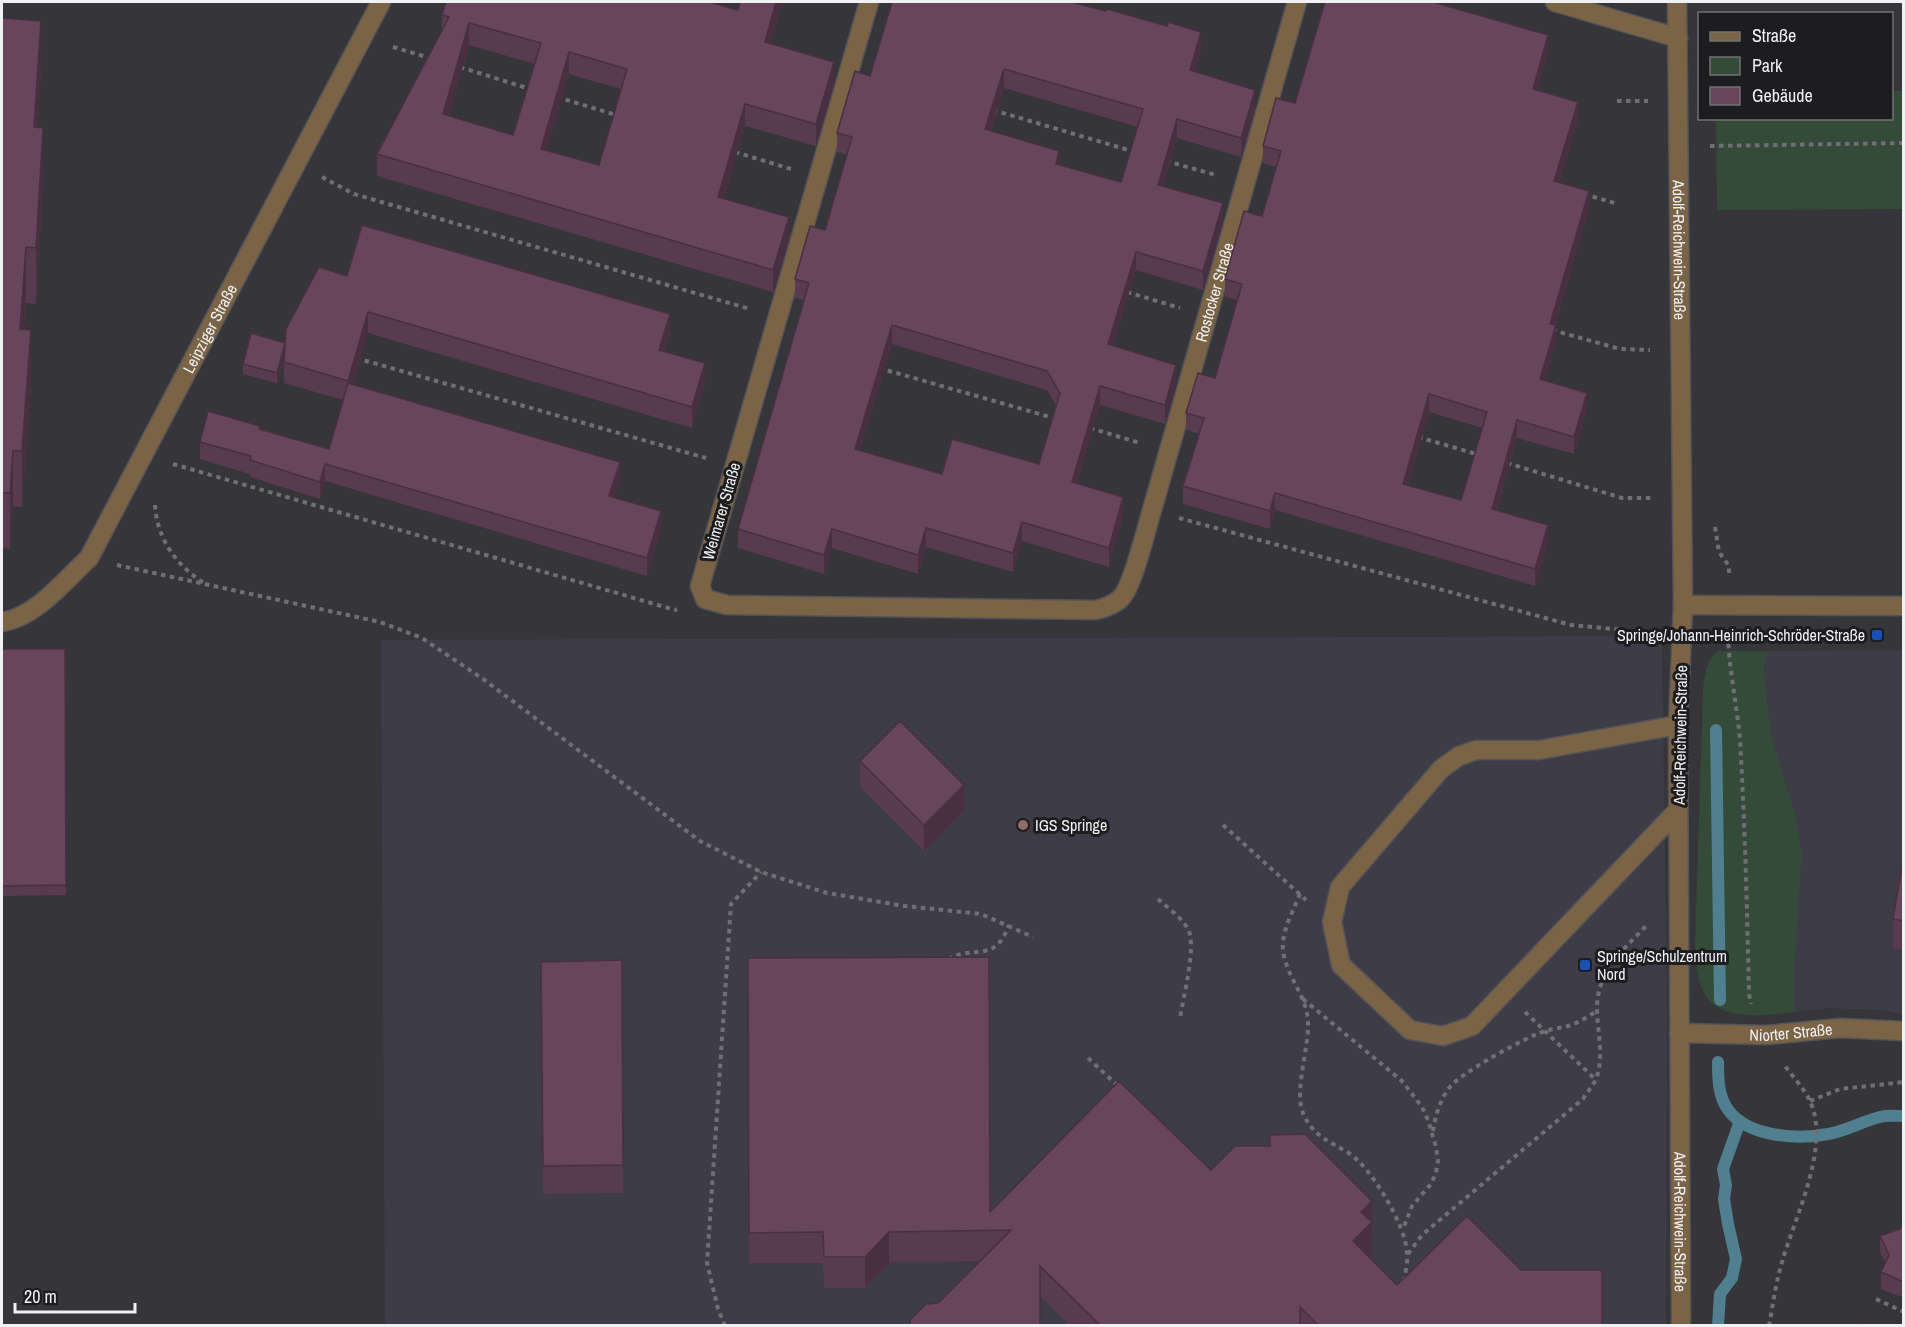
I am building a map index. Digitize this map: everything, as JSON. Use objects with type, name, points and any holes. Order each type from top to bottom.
[{"type":"street","name":"Leipziger Straße","points":[[2,622],[14,620],[44,601],[88,558],[381,2]]},
{"type":"street","name":"Weimarer Straße","points":[[705,599],[700,586],[869,2]]},
{"type":"street","name":"Rostocker Straße","points":[[705,599],[728,605],[1096,610],[1112,605],[1122,597],[1130,581],[1297,2]]},
{"type":"street","points":[[1555,2],[1678,38]]},
{"type":"street","name":"Adolf-Reichwein-Straße","points":[[1677,2],[1683,605],[1678,725],[1681,1326]]},
{"type":"street","points":[[1683,605],[1904,606]]},
{"type":"street","points":[[1678,725],[1539,750],[1476,750],[1459,756],[1441,770],[1340,886],[1332,922],[1341,965],[1410,1030],[1443,1036],[1473,1026],[1678,810]]},
{"type":"street","name":"Niorter Straße","points":[[1679,1033],[1766,1035],[1840,1028],[1904,1031]]},
{"type":"path","points":[[393,47],[438,61]]},
{"type":"path","points":[[449,64],[539,92]]},
{"type":"path","points":[[550,95],[618,116]]},
{"type":"path","points":[[993,110],[1138,153]]},
{"type":"path","points":[[1710,146],[1904,143]]},
{"type":"path","points":[[730,150],[798,171]]},
{"type":"path","points":[[1161,159],[1217,176]]},
{"type":"path","points":[[1573,191],[1618,204]]},
{"type":"path","points":[[354,194],[757,311]]},
{"type":"path","points":[[1122,291],[1189,311]]},
{"type":"path","points":[[1551,330],[1620,349],[1681,351]]},
{"type":"path","points":[[351,357],[713,460]]},
{"type":"path","points":[[869,365],[1060,420]]},
{"type":"path","points":[[1082,426],[1150,446]]},
{"type":"path","points":[[1418,437],[1486,457]]},
{"type":"path","points":[[1497,461],[1622,498]]},
{"type":"path","points":[[173,464],[675,610],[705,599]]},
{"type":"path","points":[[155,505],[156,517],[168,548],[178,563],[207,585]]},
{"type":"path","points":[[1172,516],[1571,625],[1624,630]]},
{"type":"path","points":[[88,558],[380,622],[422,638],[483,679],[700,841],[761,873],[827,893],[905,906],[981,914],[1033,937]]},
{"type":"path","points":[[1223,825],[1332,922]]},
{"type":"path","points":[[725,1326],[718,1309],[707,1263],[731,904],[761,873]]},
{"type":"path","points":[[1408,1254],[1422,1235],[1583,1099],[1596,1080],[1600,1047],[1597,1011],[1599,992],[1613,961],[1678,892]]},
{"type":"path","points":[[1300,894],[1288,922],[1283,942],[1285,962],[1303,999],[1308,1020],[1307,1049],[1300,1094],[1302,1111],[1320,1137],[1351,1155],[1379,1186],[1402,1229],[1408,1254],[1403,1287]]},
{"type":"path","points":[[1158,898],[1189,930],[1191,951],[1180,1018]]},
{"type":"path","points":[[941,962],[958,954],[989,950],[998,946],[1009,925]]},
{"type":"path","points":[[1504,992],[1596,1080]]},
{"type":"path","points":[[1303,999],[1402,1081],[1422,1107],[1433,1135],[1438,1161],[1431,1184],[1412,1206],[1402,1229]]},
{"type":"path","points":[[1433,1135],[1441,1102],[1449,1087],[1465,1074],[1503,1051],[1545,1031],[1577,1023],[1597,1011]]},
{"type":"path","points":[[1088,1058],[1121,1088]]},
{"type":"path","points":[[1810,1101],[1840,1089],[1904,1082]]},
{"type":"path","points":[[1769,1326],[1781,1265],[1812,1169],[1816,1144],[1815,1123]]},
{"type":"path","points":[[1876,1299],[1904,1311]]},
{"type":"shaded area","name":"IGS Springe","points":[[1662,636],[1667,1010],[1666,1325],[385,1325],[381,640]]},
{"type":"shaded area","points":[[1903,650],[1903,1015],[1881,1010],[1825,1008],[1795,1012],[1793,807],[1771,734],[1764,668],[1768,651]]},
{"type":"green space","points":[[1893,91],[1903,91],[1903,209],[1717,210],[1716,120],[1893,120]]},
{"type":"green space","points":[[1719,651],[1768,651],[1764,668],[1771,734],[1793,807],[1802,852],[1795,959],[1795,1012],[1754,1015],[1727,1011],[1715,1005],[1706,996],[1698,974],[1695,945],[1703,689],[1711,658]]},
{"type":"building","points":[[446,2],[710,2],[738,10],[740,2],[776,2],[765,42],[834,62],[816,124],[745,104],[718,197],[789,217],[773,270],[377,154],[449,17],[442,15]],"holes":[[[469,23],[541,43],[513,135],[443,114]],[[569,52],[627,69],[599,165],[541,149]]]},
{"type":"building","points":[[892,2],[1071,2],[1106,11],[1107,9],[1167,26],[1168,22],[1201,32],[1190,70],[1255,90],[1241,138],[1177,119],[1158,185],[1223,203],[1203,271],[1136,252],[1108,344],[1176,365],[1165,405],[1100,386],[1072,482],[1123,497],[1109,548],[1022,522],[1013,553],[926,528],[918,555],[832,529],[824,555],[738,529],[809,283],[795,279],[810,226],[825,230],[852,137],[837,133],[855,71],[870,76]],"holes":[[[1004,69],[1143,109],[1121,182],[1056,164],[1059,151],[985,129]],[[892,325],[1047,371],[1060,393],[1039,464],[952,439],[942,474],[855,449]]]},
{"type":"building","points":[[1325,2],[1433,2],[1548,35],[1533,89],[1578,102],[1554,181],[1589,191],[1550,324],[1556,325],[1540,379],[1587,393],[1574,437],[1517,420],[1492,509],[1548,525],[1535,569],[1275,493],[1270,511],[1183,486],[1204,418],[1186,413],[1198,373],[1215,378],[1242,284],[1225,279],[1244,211],[1262,216],[1281,151],[1263,146],[1276,98],[1295,103]],"holes":[[[1429,394],[1487,412],[1461,500],[1403,484]]]},
{"type":"building","points":[[2,18],[41,21],[34,127],[43,128],[36,248],[26,247],[20,329],[31,330],[22,451],[13,451],[10,493],[2,493]]},
{"type":"building","points":[[362,225],[670,314],[659,350],[705,363],[692,407],[368,312],[348,381],[284,362],[286,329],[319,267],[347,276]]},
{"type":"building","points":[[251,333],[285,343],[277,373],[243,364]]},
{"type":"building","points":[[348,383],[620,462],[609,496],[661,511],[647,558],[325,464],[320,482],[250,460],[251,456],[200,442],[208,411],[260,426],[259,429],[329,449]]},
{"type":"building","points":[[2,649],[65,649],[66,885],[2,886]]},
{"type":"building","points":[[900,721],[964,785],[924,825],[860,761]]},
{"type":"building","points":[[1904,855],[1904,921],[1893,919]]},
{"type":"building","points":[[989,957],[990,1212],[1119,1081],[1211,1170],[1235,1146],[1270,1146],[1270,1135],[1305,1134],[1372,1201],[1361,1212],[1372,1222],[1353,1241],[1397,1285],[1467,1216],[1521,1270],[1602,1270],[1602,1326],[1319,1326],[1300,1307],[1300,1326],[1101,1326],[1040,1266],[1040,1326],[910,1326],[910,1320],[926,1304],[938,1303],[1011,1230],[889,1232],[865,1257],[824,1257],[823,1232],[749,1233],[748,958]]},
{"type":"building","points":[[622,960],[623,1165],[543,1166],[541,962]]},
{"type":"building","points":[[1904,1220],[1904,1282],[1881,1272],[1889,1255],[1880,1236],[1900,1229]]},
{"type":"waterway","points":[[1716,730],[1720,1000]]},
{"type":"waterway","points":[[1718,1062],[1719,1087],[1725,1106],[1738,1120],[1761,1131],[1789,1136],[1816,1136],[1841,1131],[1880,1117],[1904,1116]]},
{"type":"waterway","points":[[1718,1326],[1720,1294],[1732,1278],[1736,1259],[1724,1199],[1726,1185],[1723,1169],[1740,1121]]},
{"type":"place","name":"Springe/Johann-Heinrich-Schröder-Straße","points":[[1877,635]]},
{"type":"place","name":"IGS Springe","points":[[1023,825]]},
{"type":"place","name":"Springe/Schulzentrum Nord","points":[[1585,965]]}]
